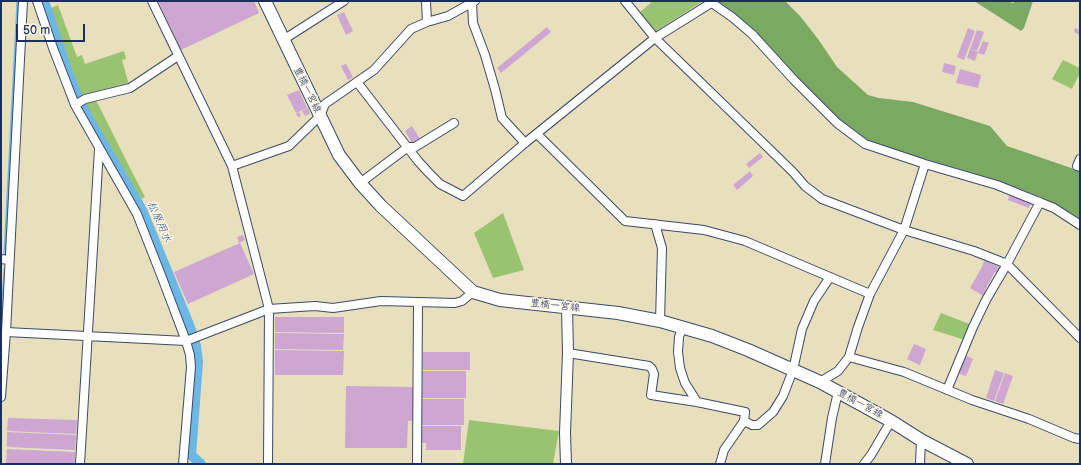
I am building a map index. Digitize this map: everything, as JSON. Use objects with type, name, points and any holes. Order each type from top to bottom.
[{"type":"main road","name":"豊橋一宮線","points":[[265,1],[339,155],[360,183],[381,206],[473,292],[500,300],[618,313],[660,321],[712,336],[748,350],[820,382],[891,421],[921,440],[967,464]]},
{"type":"street","points":[[1,397],[6,332],[5,259],[23,1]]},
{"type":"street","points":[[37,1],[74,105],[136,214],[162,275],[186,341],[190,355],[191,367],[183,464]]},
{"type":"street","points":[[152,1],[232,166],[269,309],[268,464]]},
{"type":"street","points":[[283,40],[344,1]]},
{"type":"street","points":[[426,1],[427,22]]},
{"type":"street","points":[[626,1],[655,38],[793,172],[805,186],[822,199],[904,230],[974,251],[1007,264],[1080,338]]},
{"type":"street","points":[[232,166],[289,146],[320,116],[325,104],[383,62],[394,47],[411,29],[427,22],[448,16],[473,2],[473,23],[485,55],[502,118],[525,143]]},
{"type":"street","points":[[357,82],[418,161],[440,184],[463,196],[525,143],[655,38],[710,2],[732,17],[752,34],[794,80],[837,123],[865,144],[925,164],[997,184],[1040,202],[1072,219],[1080,225]]},
{"type":"street","points":[[74,105],[85,99],[130,88],[178,56]]},
{"type":"street","points":[[360,183],[408,147],[415,147],[454,123]]},
{"type":"street","points":[[537,134],[625,221],[704,230],[745,241],[870,294]]},
{"type":"street","points":[[80,464],[99,149]]},
{"type":"street","points":[[1080,159],[1077,166],[1080,167]]},
{"type":"street","points":[[820,382],[838,371],[849,357],[870,294],[904,230],[925,164]]},
{"type":"street","points":[[946,390],[972,328],[986,300],[1040,202]]},
{"type":"street","points":[[655,224],[662,248],[660,321]]},
{"type":"street","points":[[744,421],[752,425],[758,425],[773,412],[783,396],[793,370],[802,329],[814,301],[830,277]]},
{"type":"street","points":[[6,332],[186,341],[269,309],[316,306],[333,308],[381,301],[455,304],[462,301],[473,292]]},
{"type":"street","points":[[417,464],[418,303]]},
{"type":"street","points":[[566,464],[565,433],[568,352],[567,307]]},
{"type":"street","points":[[682,328],[679,337],[678,352],[680,368],[685,383],[697,402]]},
{"type":"street","points":[[568,352],[649,366],[654,374],[651,395],[697,402],[745,412],[744,421],[724,450],[720,464]]},
{"type":"street","points":[[849,357],[904,372],[946,390],[1078,437]]},
{"type":"street","points":[[825,464],[832,418],[838,392]]},
{"type":"street","points":[[864,464],[891,421]]},
{"type":"street","points":[[920,464],[921,440]]},
{"type":"green space","points":[[653,1],[703,1],[655,32],[639,13]]},
{"type":"green space","points":[[716,1],[785,1],[800,16],[837,67],[868,95],[879,98],[913,102],[990,126],[1007,146],[1080,171],[1080,220],[1041,197],[997,180],[870,143],[840,121],[797,79],[754,31]]},
{"type":"green space","points":[[974,1],[1004,1],[1014,3],[1014,1],[1033,1],[1024,28],[1021,31]]},
{"type":"green space","points":[[58,5],[77,57],[82,55],[85,64],[124,51],[126,59],[122,60],[129,85],[82,97],[71,72],[51,8]]},
{"type":"green space","points":[[1063,60],[1080,68],[1080,73],[1072,89],[1052,79]]},
{"type":"green space","points":[[96,100],[145,197],[141,199],[90,114],[85,103]]},
{"type":"green space","points":[[503,213],[524,270],[493,278],[474,233]]},
{"type":"green space","points":[[941,313],[972,325],[965,340],[933,330]]},
{"type":"green space","points":[[469,420],[559,431],[553,464],[463,464]]},
{"type":"building","points":[[158,1],[254,1],[259,13],[181,50]]},
{"type":"building","points":[[344,12],[353,31],[346,35],[337,15]]},
{"type":"building","points":[[547,27],[551,32],[501,73],[497,68]]},
{"type":"building","points":[[968,28],[975,31],[964,60],[957,57]]},
{"type":"building","points":[[1075,28],[1080,30],[1080,35],[1074,32]]},
{"type":"building","points":[[977,30],[984,32],[977,51],[970,49]]},
{"type":"building","points":[[983,41],[989,43],[984,55],[978,53]]},
{"type":"building","points":[[970,49],[978,52],[975,61],[967,58]]},
{"type":"building","points":[[944,63],[956,66],[954,75],[942,72]]},
{"type":"building","points":[[346,64],[353,77],[348,80],[341,66]]},
{"type":"building","points":[[960,69],[981,75],[978,88],[956,83]]},
{"type":"building","points":[[299,90],[307,108],[296,113],[287,95]]},
{"type":"building","points":[[308,108],[310,114],[305,116],[302,111]]},
{"type":"building","points":[[299,112],[301,116],[298,117],[296,114]]},
{"type":"building","points":[[412,126],[420,139],[412,143],[405,131]]},
{"type":"building","points":[[760,153],[763,157],[749,168],[746,164]]},
{"type":"building","points":[[750,171],[753,176],[737,190],[733,185]]},
{"type":"building","points":[[1009,195],[1031,204],[1029,208],[1008,200]]},
{"type":"building","points":[[243,235],[245,240],[239,243],[237,237]]},
{"type":"building","points":[[240,243],[254,274],[188,304],[174,272]]},
{"type":"building","points":[[985,260],[1000,268],[997,273],[995,272],[985,290],[987,292],[985,297],[970,288]]},
{"type":"building","points":[[275,317],[344,317],[344,333],[275,332]]},
{"type":"building","points":[[275,333],[344,334],[343,350],[275,349]]},
{"type":"building","points":[[914,344],[926,349],[920,365],[907,359]]},
{"type":"building","points":[[275,350],[344,351],[343,375],[275,375]]},
{"type":"building","points":[[423,352],[470,352],[470,370],[423,370]]},
{"type":"building","points":[[964,355],[973,359],[966,376],[957,373]]},
{"type":"building","points":[[995,370],[1004,373],[994,401],[986,398]]},
{"type":"building","points":[[422,371],[466,371],[466,398],[422,398]]},
{"type":"building","points":[[1005,373],[1013,376],[1003,404],[995,401]]},
{"type":"building","points":[[346,386],[413,387],[413,421],[408,421],[407,448],[345,448]]},
{"type":"building","points":[[422,399],[464,399],[464,425],[422,425]]},
{"type":"building","points":[[8,418],[77,420],[76,434],[7,431]]},
{"type":"building","points":[[422,426],[461,426],[461,450],[426,450],[426,443],[422,443]]},
{"type":"building","points":[[7,432],[76,435],[75,450],[7,447]]},
{"type":"building","points":[[7,449],[75,452],[75,464],[6,463]]},
{"type":"waterway","points":[[5,254],[18,1]]},
{"type":"waterway","name":"松原用水","points":[[44,1],[78,98],[142,210],[190,327],[196,346],[198,362],[191,455],[201,464]]},
{"type":"waterway","points":[[1,331],[5,270]]}]
